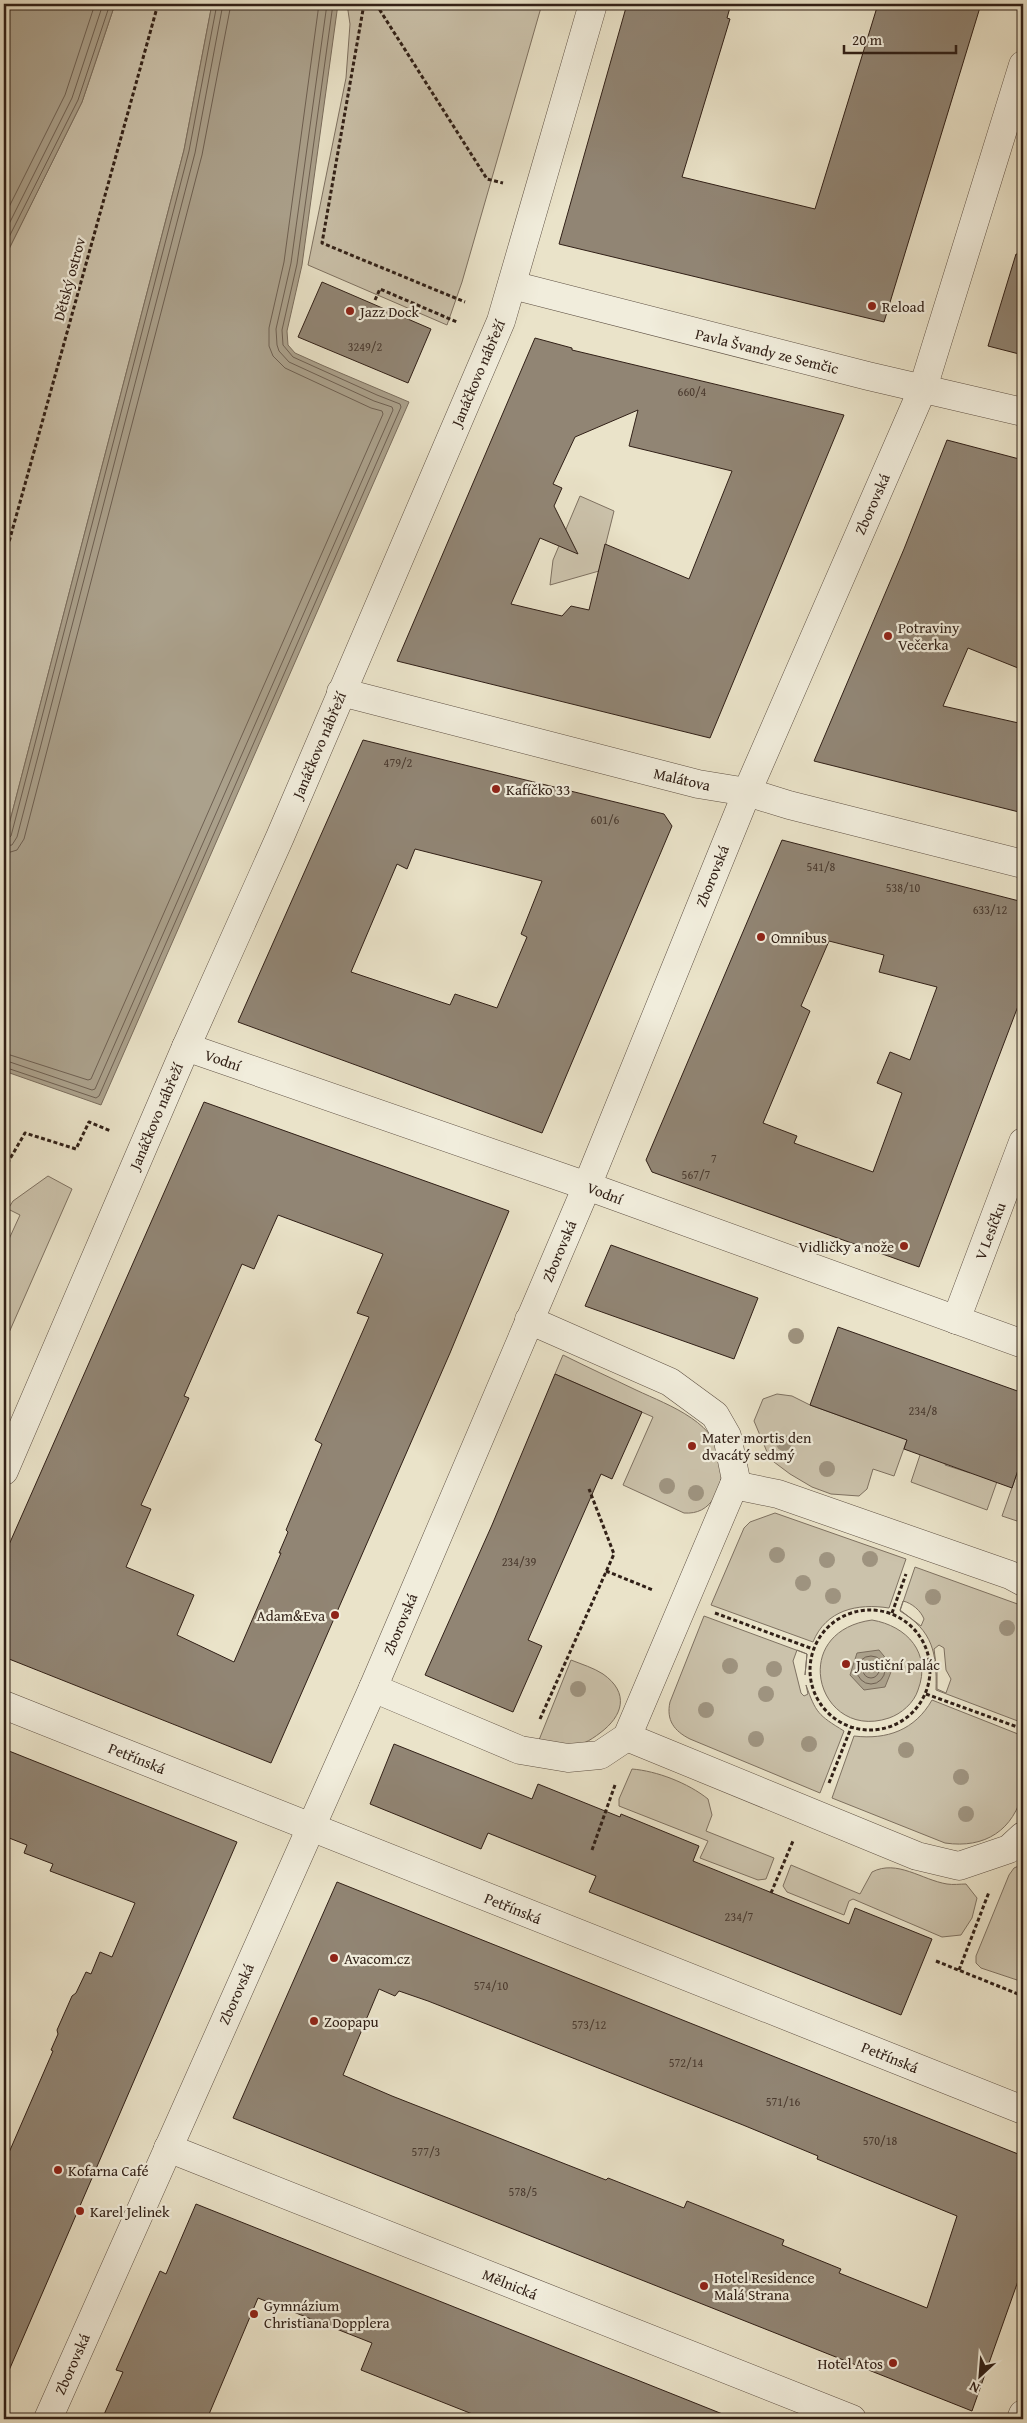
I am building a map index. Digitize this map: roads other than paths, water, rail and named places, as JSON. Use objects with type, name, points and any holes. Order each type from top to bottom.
[{"type":"street","name":"Janáčkovo nábřeží","points":[[4,1471],[186,1046],[280,837],[501,321],[592,4]]},
{"type":"street","name":"Zborovská","points":[[48,2419],[373,1688],[587,1186],[747,792],[923,388],[1023,65]]},
{"type":"street","name":"Pavla Švandy ze Semčic","points":[[512,285],[1023,412]]},
{"type":"street","name":"Malátova","points":[[341,692],[698,784],[747,792],[789,805],[1023,864]]},
{"type":"street","name":"Vodní","points":[[186,1046],[587,1186],[1023,1344]]},
{"type":"street","name":"V Lesíčku","points":[[956,1320],[1023,1142]]},
{"type":"street","points":[[373,1688],[526,1751],[568,1758],[600,1755],[620,1742],[734,1485],[736,1480],[726,1436],[715,1415],[670,1382],[529,1320]]},
{"type":"street","points":[[734,1485],[778,1494],[1010,1575],[1023,1582]]},
{"type":"street","name":"Petřínská","points":[[4,1705],[1023,2110]]},
{"type":"street","points":[[620,1742],[812,1813],[917,1856],[959,1866],[1009,1849],[1023,1836]]},
{"type":"street","name":"Mělnická","points":[[168,2148],[852,2419]]},
{"type":"street","points":[[1021,2419],[1023,2414]]},
{"type":"water","points":[[4,4],[115,4],[82,102],[4,259]]},
{"type":"water","points":[[212,4],[338,4],[302,265],[287,331],[288,345],[295,353],[409,402],[101,1105],[4,1071],[4,844],[184,150]]},
{"type":"water","points":[[879,1650],[893,1667],[885,1687],[864,1690],[850,1675],[857,1653]]},
{"type":"place","name":"Reload","points":[[872,306]]},
{"type":"place","name":"Jazz Dock","points":[[350,311]]},
{"type":"place","name":"Potraviny Večerka","points":[[888,636]]},
{"type":"place","name":"Kafíčko 33","points":[[496,789]]},
{"type":"place","name":"Omnibus","points":[[761,937]]},
{"type":"place","name":"Vidličky a nože","points":[[904,1246]]},
{"type":"place","name":"Mater mortis den dvacátý sedmý","points":[[692,1446]]},
{"type":"place","name":"Adam&Eva","points":[[335,1615]]},
{"type":"place","name":"Justiční palác","points":[[846,1664]]},
{"type":"place","name":"Avacom.cz","points":[[334,1958]]},
{"type":"place","name":"Zoopapu","points":[[314,2021]]},
{"type":"place","name":"Kofarna Café","points":[[58,2170]]},
{"type":"place","name":"Karel Jelinek","points":[[80,2211]]},
{"type":"place","name":"Hotel Residence Malá Strana","points":[[704,2286]]},
{"type":"place","name":"Gymnázium Christiana Dopplera","points":[[254,2314]]},
{"type":"place","name":"Hotel Atos","points":[[893,2363]]}]
